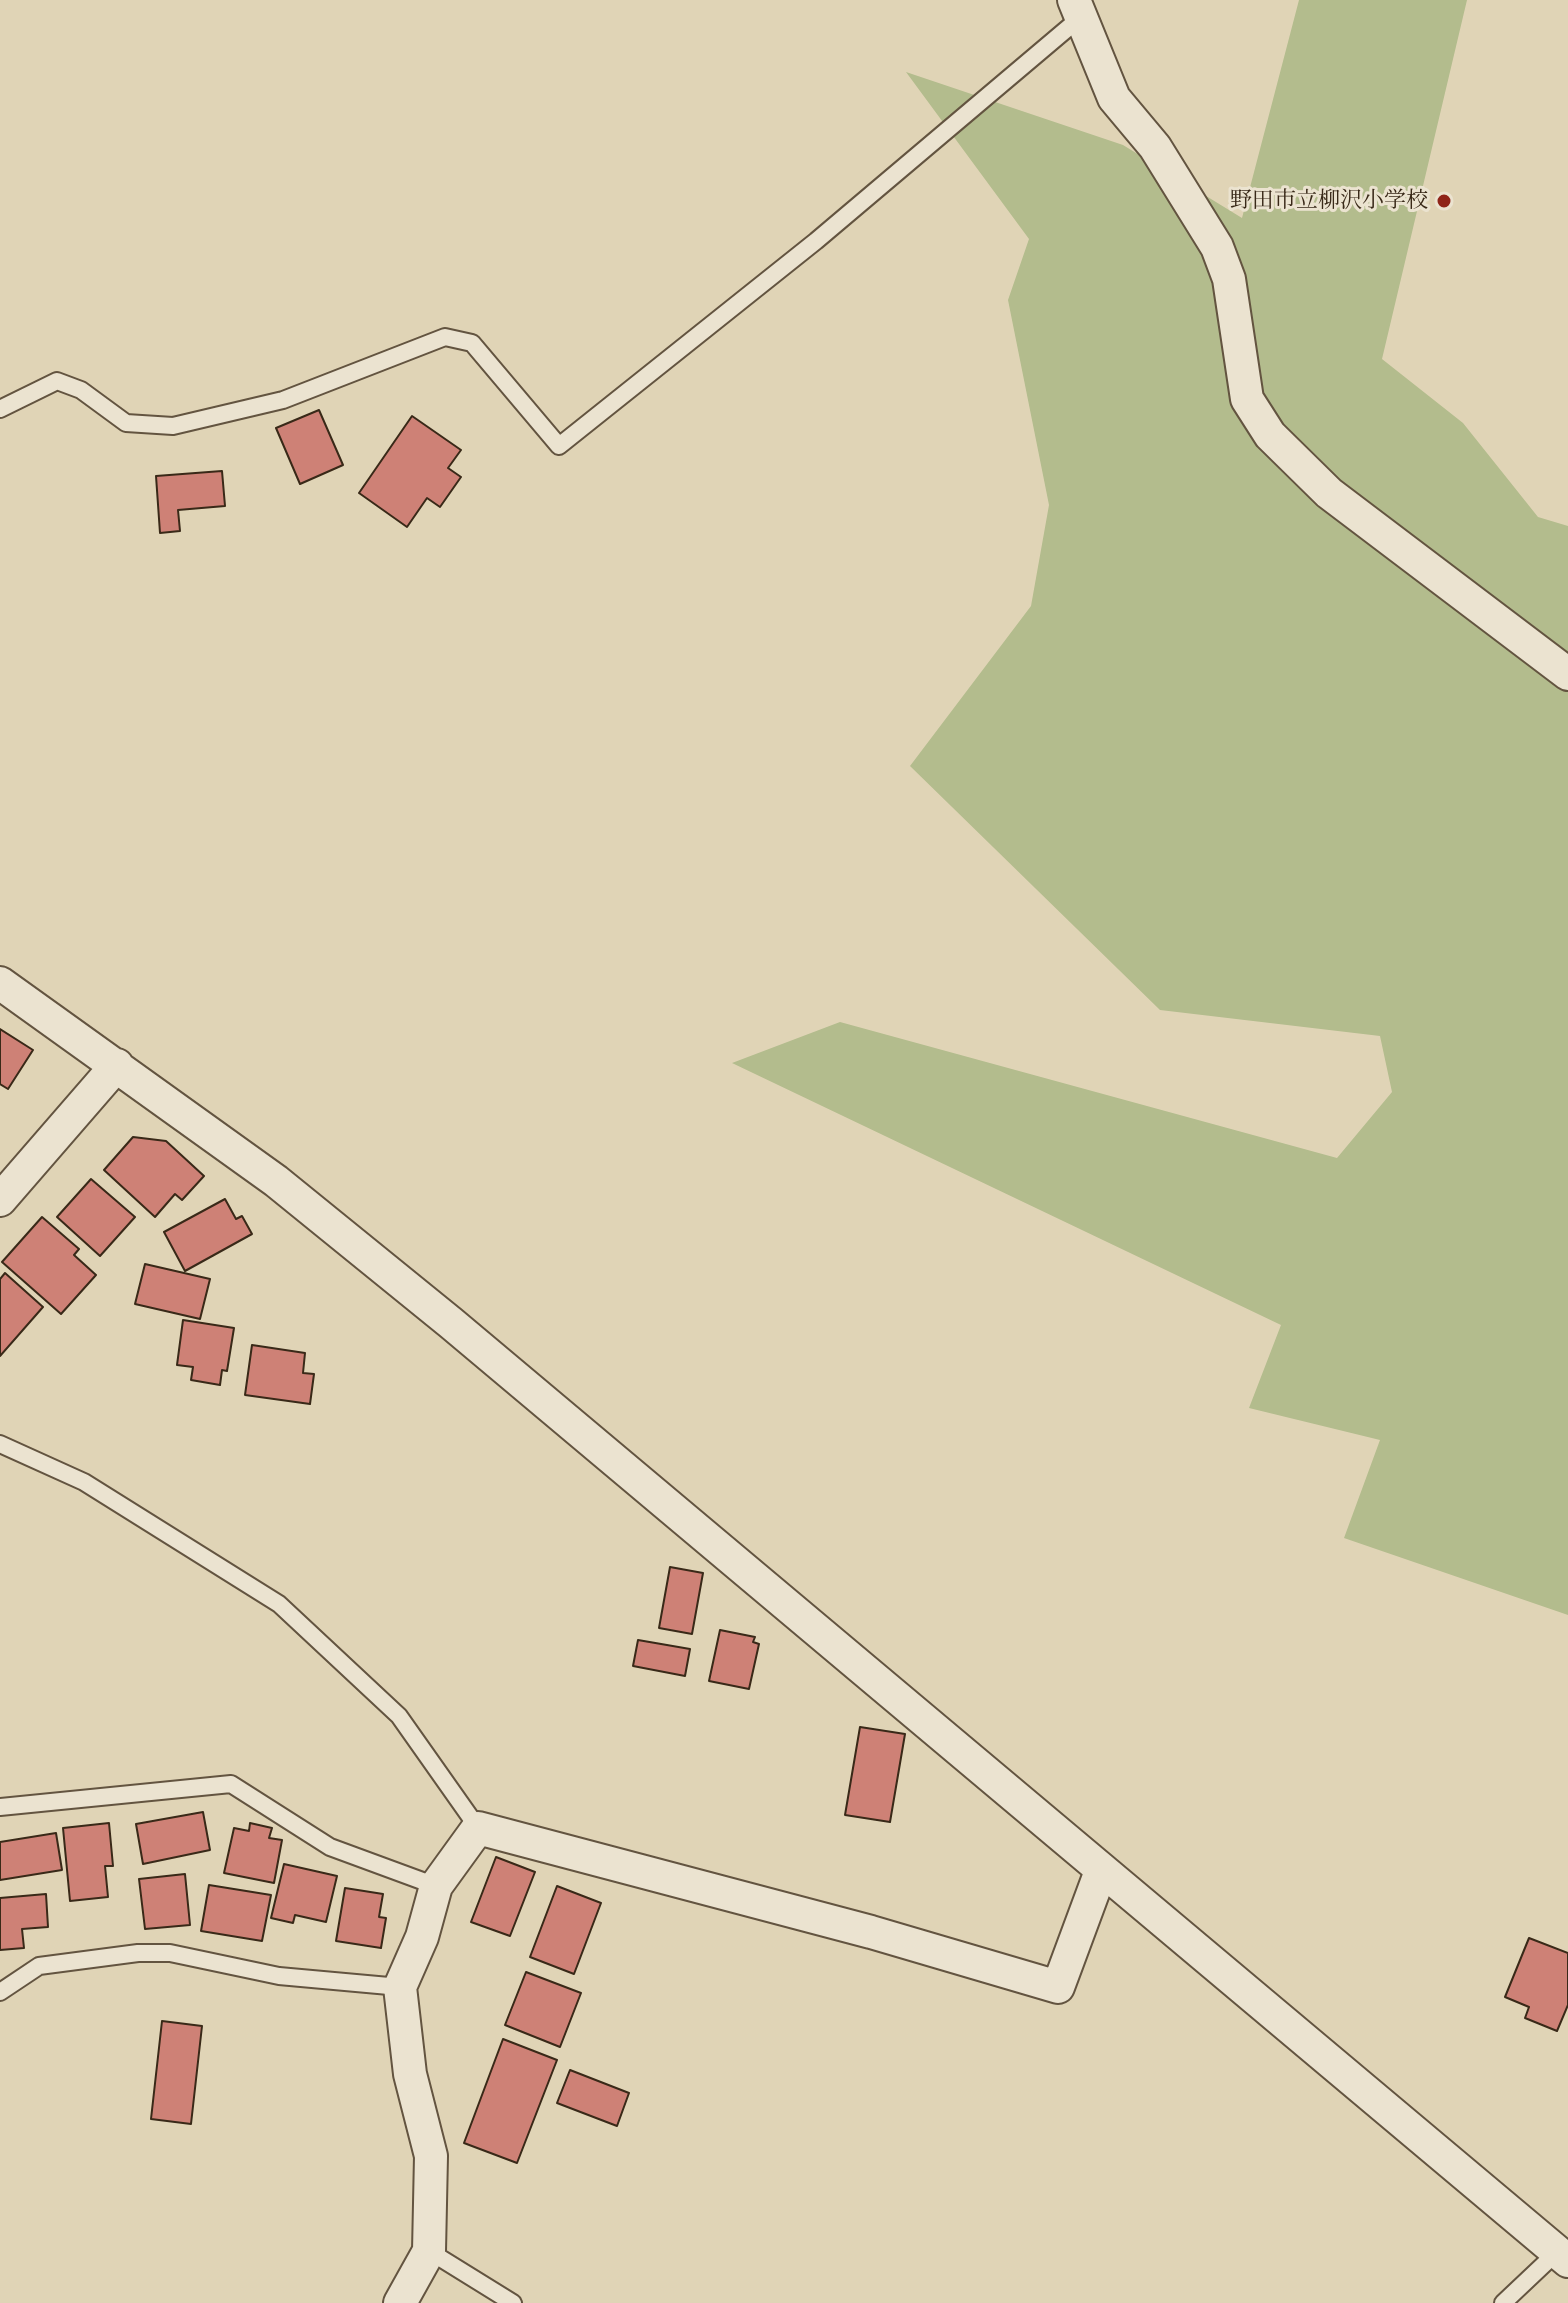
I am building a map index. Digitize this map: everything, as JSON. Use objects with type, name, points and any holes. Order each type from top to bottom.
[{"type":"street","points":[[1078,9],[1114,98],[1155,147],[1217,247],[1229,279],[1247,399],[1270,435],[1329,493],[1568,674]]},
{"type":"street","points":[[0,983],[276,1181],[451,1323],[852,1656],[1101,1871],[1562,2256]]},
{"type":"street","points":[[0,1200],[117,1065]]},
{"type":"street","points":[[400,2303],[429,2251],[431,2156],[410,2074],[400,1987],[422,1937],[436,1886],[478,1828],[871,1932],[1058,1987],[1101,1871]]},
{"type":"lane","points":[[0,409],[57,381],[81,390],[126,423],[173,426],[283,400],[445,337],[472,343],[559,446],[828,231],[1078,9]]},
{"type":"lane","points":[[0,1444],[84,1482],[279,1604],[399,1716],[478,1828]]},
{"type":"lane","points":[[0,1807],[231,1784],[330,1847],[436,1886]]},
{"type":"lane","points":[[0,1992],[39,1966],[138,1953],[170,1953],[279,1976],[400,1987]]},
{"type":"lane","points":[[429,2251],[513,2303]]},
{"type":"lane","points":[[1503,2303],[1562,2256]]},
{"type":"green space","points":[[1299,0],[1467,0],[1382,359],[1463,423],[1538,517],[1568,526],[1568,1615],[1344,1538],[1380,1440],[1249,1408],[1281,1325],[732,1063],[840,1022],[1337,1158],[1392,1092],[1380,1036],[1160,1010],[910,766],[1031,606],[1049,505],[1008,300],[1029,239],[906,72],[1123,145],[1242,218]]},
{"type":"building","points":[[319,410],[343,465],[300,484],[276,428]]},
{"type":"building","points":[[412,416],[461,450],[448,468],[461,477],[440,507],[427,498],[407,527],[359,493]]},
{"type":"building","points":[[222,471],[225,506],[178,510],[180,531],[160,533],[156,476]]},
{"type":"building","points":[[0,1029],[33,1050],[8,1089],[0,1084]]},
{"type":"building","points":[[133,1137],[166,1141],[204,1176],[182,1200],[175,1194],[155,1217],[104,1170]]},
{"type":"building","points":[[91,1179],[135,1217],[100,1256],[57,1217]]},
{"type":"building","points":[[225,1199],[236,1219],[242,1216],[252,1234],[185,1271],[164,1232]]},
{"type":"building","points":[[42,1217],[79,1249],[74,1255],[96,1275],[61,1314],[2,1262]]},
{"type":"building","points":[[145,1264],[210,1279],[200,1319],[135,1304]]},
{"type":"building","points":[[5,1273],[43,1307],[0,1356],[0,1279]]},
{"type":"building","points":[[183,1320],[234,1328],[227,1371],[222,1370],[220,1385],[191,1380],[193,1367],[177,1365]]},
{"type":"building","points":[[252,1345],[305,1353],[303,1373],[314,1374],[310,1404],[245,1395]]},
{"type":"building","points":[[670,1567],[703,1573],[692,1634],[659,1628]]},
{"type":"building","points":[[720,1630],[755,1637],[753,1642],[759,1644],[749,1689],[709,1681]]},
{"type":"building","points":[[638,1640],[690,1649],[685,1676],[633,1666]]},
{"type":"building","points":[[860,1727],[905,1734],[890,1822],[845,1815]]},
{"type":"building","points":[[203,1812],[210,1850],[143,1864],[136,1824]]},
{"type":"building","points":[[109,1823],[113,1866],[105,1866],[108,1897],[70,1901],[63,1828]]},
{"type":"building","points":[[250,1823],[272,1828],[269,1838],[282,1840],[274,1883],[224,1873],[234,1828],[249,1831]]},
{"type":"building","points":[[56,1833],[62,1870],[0,1880],[0,1842]]},
{"type":"building","points":[[496,1857],[535,1872],[510,1936],[471,1922]]},
{"type":"building","points":[[284,1864],[337,1876],[326,1922],[295,1915],[293,1923],[271,1918]]},
{"type":"building","points":[[185,1874],[190,1925],[145,1929],[139,1879]]},
{"type":"building","points":[[209,1885],[271,1895],[262,1941],[201,1931]]},
{"type":"building","points":[[557,1886],[601,1903],[574,1974],[530,1957]]},
{"type":"building","points":[[345,1888],[383,1894],[379,1917],[386,1918],[381,1948],[336,1941]]},
{"type":"building","points":[[46,1894],[48,1927],[22,1929],[24,1948],[0,1950],[0,1898]]},
{"type":"building","points":[[1529,1938],[1568,1953],[1568,2005],[1557,2031],[1525,2018],[1529,2007],[1505,1997]]},
{"type":"building","points":[[526,1972],[581,1993],[560,2047],[505,2025]]},
{"type":"building","points":[[162,2021],[202,2026],[191,2124],[151,2119]]},
{"type":"building","points":[[503,2039],[557,2060],[517,2163],[464,2143]]},
{"type":"building","points":[[570,2070],[629,2093],[617,2126],[557,2103]]},
{"type":"place","name":"野田市立柳沢小学校","points":[[1444,201]]}]
